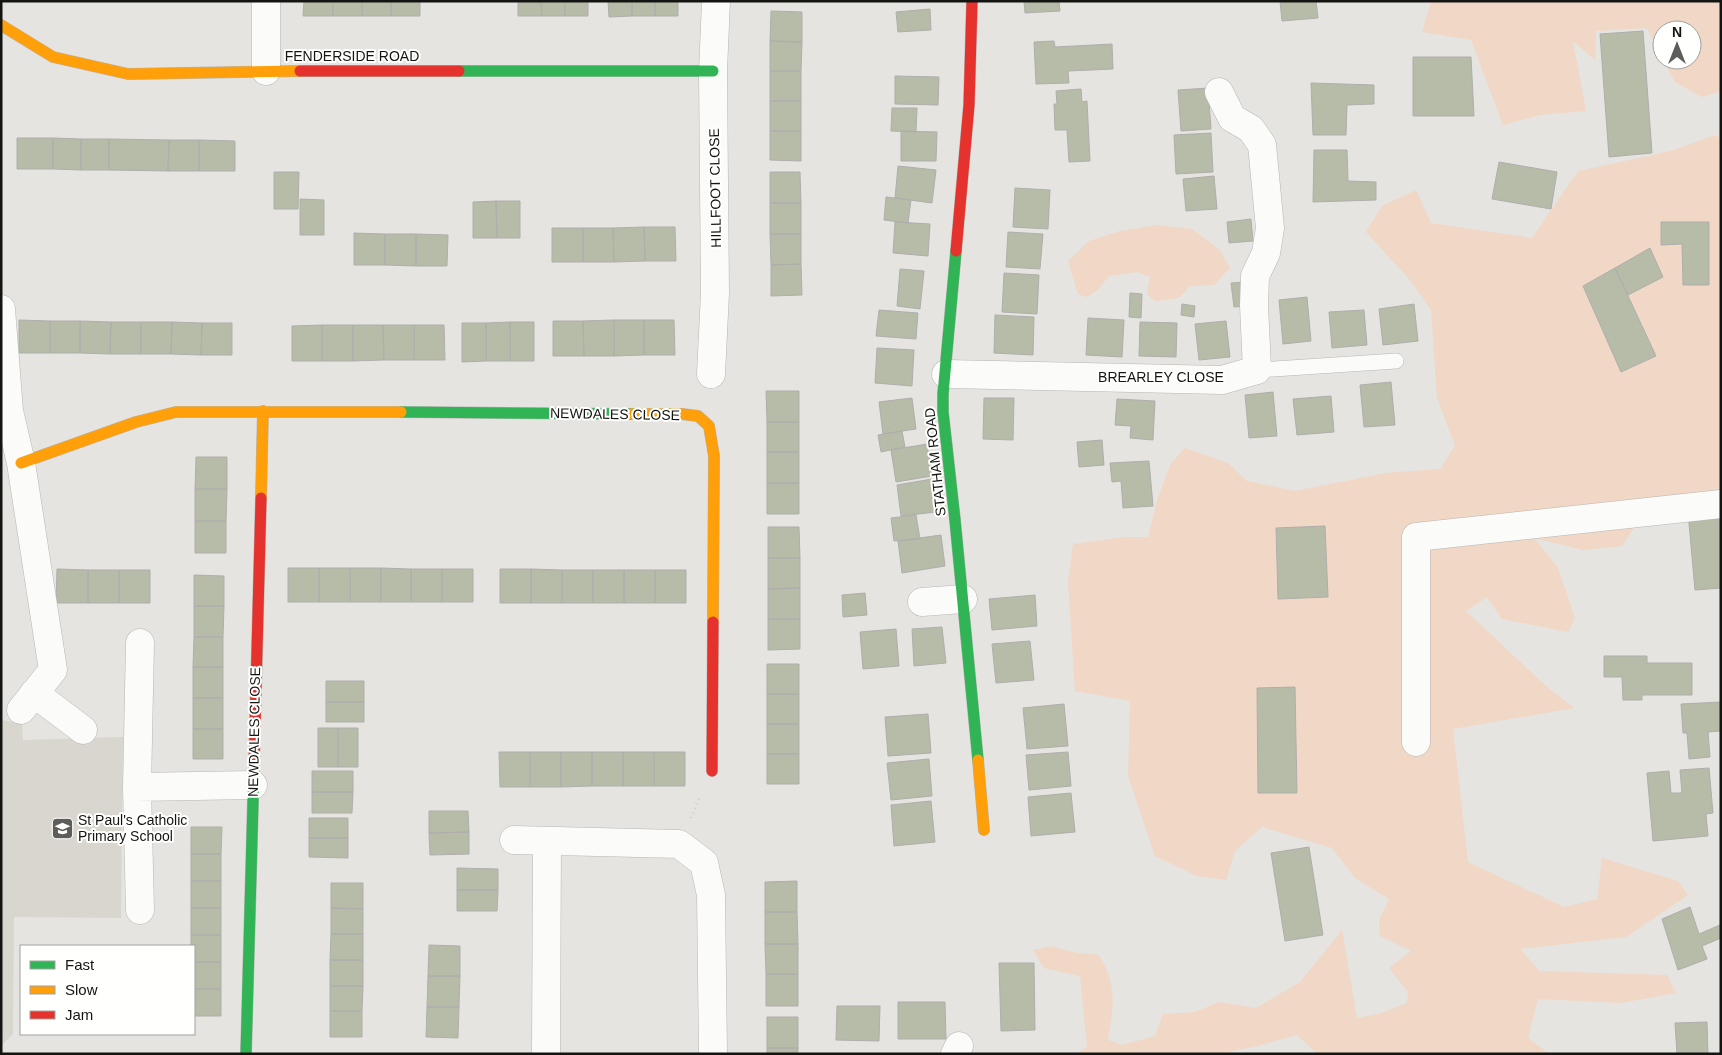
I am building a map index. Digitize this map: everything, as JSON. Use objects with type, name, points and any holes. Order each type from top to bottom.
[{"type":"street","points":[[266,1],[266,71]]},
{"type":"street","name":"HILLFOOT CLOSE","points":[[711,374],[716,293],[714,71],[716,1]]},
{"type":"street","name":"STATHAM ROAD","points":[[972,1],[968,114],[944,412],[955,510],[984,830]]},
{"type":"street","name":"FENDERSIDE ROAD","points":[[1,25],[53,58],[128,74],[266,71],[714,71]]},
{"type":"street","points":[[1219,92],[1232,118],[1251,129],[1262,145],[1270,228],[1266,253],[1255,276],[1254,305],[1258,370]]},
{"type":"street","points":[[1,309],[9,411],[20,464],[53,670],[28,702],[83,730]]},
{"type":"street","name":"BREARLEY CLOSE","points":[[946,374],[1222,380],[1258,370]]},
{"type":"street","name":"NEWDALES CLOSE","points":[[246,1054],[263,411]]},
{"type":"street","name":"NEWDALES CLOSE","points":[[20,464],[97,435],[136,422],[176,412],[682,414],[698,416],[710,426],[714,456],[712,771]]},
{"type":"street","points":[[1416,742],[1416,537],[1721,504]]},
{"type":"street","points":[[922,602],[963,599]]},
{"type":"street","points":[[140,643],[137,787],[140,910]]},
{"type":"street","points":[[137,787],[253,785]]},
{"type":"street","points":[[514,840],[679,844],[704,863],[712,894],[713,1054]]},
{"type":"street","points":[[546,1054],[547,841]]},
{"type":"lane","points":[[1258,370],[1396,361]]},
{"type":"path","points":[[679,844],[712,771]]},
{"type":"shaded area","points":[[1431,1],[1721,1],[1721,91],[1702,97],[1675,82],[1668,70],[1702,70],[1702,20],[1652,20],[1652,38],[1647,28],[1596,31],[1595,60],[1573,41],[1586,111],[1540,115],[1503,125],[1471,40],[1422,32]]},
{"type":"shaded area","points":[[1715,135],[1721,139],[1721,512],[1635,526],[1622,546],[1583,550],[1534,538],[1558,568],[1575,618],[1568,632],[1502,619],[1487,597],[1466,611],[1546,686],[1574,708],[1453,729],[1468,862],[1564,907],[1597,899],[1602,858],[1678,881],[1688,895],[1626,937],[1520,949],[1540,971],[1667,975],[1676,993],[1621,1003],[1538,999],[1528,1038],[1549,1054],[1317,1054],[1297,1035],[1219,1054],[1075,1054],[1087,1047],[1080,976],[1044,968],[1033,950],[1050,946],[1077,953],[1099,955],[1107,971],[1113,998],[1108,1040],[1122,1045],[1155,1036],[1163,1014],[1195,1012],[1219,1002],[1256,1008],[1300,982],[1342,930],[1357,1018],[1382,1013],[1407,1003],[1408,992],[1389,968],[1411,951],[1380,936],[1379,921],[1389,899],[1355,878],[1332,848],[1262,827],[1235,851],[1226,880],[1197,876],[1155,856],[1128,776],[1130,701],[1075,691],[1068,582],[1073,544],[1125,537],[1148,537],[1157,500],[1171,463],[1185,448],[1228,463],[1247,481],[1295,491],[1386,473],[1440,469],[1455,446],[1437,398],[1431,310],[1410,280],[1366,232],[1382,206],[1416,190],[1431,223],[1532,238],[1578,171],[1671,151]]},
{"type":"shaded area","points":[[1157,225],[1192,229],[1219,249],[1230,268],[1214,285],[1190,286],[1179,298],[1155,301],[1147,294],[1150,277],[1137,272],[1109,276],[1098,290],[1087,297],[1078,294],[1068,261],[1089,241],[1120,231]]},
{"type":"shaded area","name":"St Paul's Catholic Primary School","points":[[1,720],[22,723],[23,740],[123,737],[121,918],[14,917],[13,1034],[1,1046]]},
{"type":"building","points":[[304,1],[333,1],[333,16],[303,16]]},
{"type":"building","points":[[333,1],[362,1],[362,16],[333,16]]},
{"type":"building","points":[[362,1],[391,1],[391,16],[362,16]]},
{"type":"building","points":[[391,1],[420,1],[420,16],[391,16]]},
{"type":"building","points":[[518,1],[541,1],[542,16],[518,16]]},
{"type":"building","points":[[541,1],[565,1],[565,16],[542,16]]},
{"type":"building","points":[[565,1],[588,1],[588,16],[565,16]]},
{"type":"building","points":[[608,1],[632,1],[632,16],[609,17]]},
{"type":"building","points":[[632,1],[655,1],[655,16],[632,16]]},
{"type":"building","points":[[655,1],[678,1],[678,16],[655,16]]},
{"type":"building","points":[[1024,1],[1059,1],[1060,11],[1025,13]]},
{"type":"building","points":[[1280,1],[1316,1],[1318,18],[1282,21]]},
{"type":"building","points":[[930,9],[931,30],[898,32],[896,12]]},
{"type":"building","points":[[771,11],[802,12],[802,42],[770,41]]},
{"type":"building","points":[[1643,31],[1652,153],[1609,157],[1600,34]]},
{"type":"building","points":[[770,41],[802,42],[801,71],[770,71]]},
{"type":"building","points":[[1054,41],[1055,47],[1112,44],[1113,69],[1068,71],[1069,83],[1036,84],[1034,42]]},
{"type":"building","points":[[1413,57],[1471,57],[1474,116],[1413,116]]},
{"type":"building","points":[[770,71],[801,71],[801,101],[770,101]]},
{"type":"building","points":[[895,76],[939,77],[938,105],[895,104]]},
{"type":"building","points":[[1311,83],[1374,85],[1374,104],[1347,105],[1346,135],[1313,135]]},
{"type":"building","points":[[1208,88],[1211,129],[1181,131],[1178,90]]},
{"type":"building","points":[[1081,89],[1082,102],[1087,101],[1090,161],[1069,162],[1067,130],[1055,130],[1054,104],[1057,104],[1056,91]]},
{"type":"building","points":[[770,101],[801,101],[801,131],[770,131]]},
{"type":"building","points":[[892,108],[917,108],[916,132],[891,131]]},
{"type":"building","points":[[770,131],[801,131],[801,161],[770,160]]},
{"type":"building","points":[[901,131],[937,132],[936,161],[901,161]]},
{"type":"building","points":[[1211,133],[1213,172],[1176,174],[1174,135]]},
{"type":"building","points":[[17,138],[53,138],[53,169],[17,169]]},
{"type":"building","points":[[53,138],[81,139],[81,170],[53,169]]},
{"type":"building","points":[[81,139],[109,139],[109,170],[81,170]]},
{"type":"building","points":[[109,139],[169,140],[168,171],[109,170]]},
{"type":"building","points":[[169,140],[199,140],[199,171],[168,171]]},
{"type":"building","points":[[199,140],[235,141],[235,171],[199,171]]},
{"type":"building","points":[[1314,150],[1347,150],[1348,181],[1376,182],[1376,200],[1313,202]]},
{"type":"building","points":[[1499,162],[1557,172],[1551,209],[1492,199]]},
{"type":"building","points":[[898,166],[936,170],[932,203],[895,198]]},
{"type":"building","points":[[274,172],[299,172],[298,209],[274,209]]},
{"type":"building","points":[[770,172],[800,172],[801,203],[770,203]]},
{"type":"building","points":[[1214,176],[1217,209],[1186,211],[1183,179]]},
{"type":"building","points":[[1015,188],[1050,190],[1048,229],[1013,227]]},
{"type":"building","points":[[886,197],[911,200],[908,223],[884,220]]},
{"type":"building","points":[[300,199],[324,200],[324,235],[300,235]]},
{"type":"building","points":[[496,201],[497,238],[473,238],[473,202]]},
{"type":"building","points":[[496,201],[520,201],[520,238],[497,238]]},
{"type":"building","points":[[770,203],[801,203],[801,234],[770,234]]},
{"type":"building","points":[[1251,219],[1253,241],[1229,243],[1227,222]]},
{"type":"building","points":[[895,222],[930,224],[928,256],[893,253]]},
{"type":"building","points":[[1661,222],[1709,222],[1709,285],[1683,285],[1682,244],[1661,245]]},
{"type":"building","points":[[644,227],[675,227],[676,261],[645,261]]},
{"type":"building","points":[[644,227],[645,261],[614,262],[613,228]]},
{"type":"building","points":[[552,228],[583,228],[583,262],[552,262]]},
{"type":"building","points":[[583,228],[613,228],[614,262],[583,262]]},
{"type":"building","points":[[1008,232],[1043,234],[1040,269],[1006,267]]},
{"type":"building","points":[[354,233],[385,234],[385,265],[354,265]]},
{"type":"building","points":[[385,234],[416,234],[416,266],[385,265]]},
{"type":"building","points":[[416,234],[448,235],[447,266],[416,266]]},
{"type":"building","points":[[770,234],[801,234],[801,264],[771,265]]},
{"type":"building","points":[[1650,248],[1663,277],[1628,295],[1615,268]]},
{"type":"building","points":[[801,264],[802,295],[771,296],[771,265]]},
{"type":"building","points":[[1615,268],[1656,356],[1621,372],[1583,286]]},
{"type":"building","points":[[900,269],[924,271],[920,309],[897,306]]},
{"type":"building","points":[[1004,273],[1039,275],[1037,314],[1002,312]]},
{"type":"building","points":[[1245,282],[1247,306],[1234,307],[1231,283]]},
{"type":"building","points":[[1130,293],[1142,294],[1141,318],[1129,317]]},
{"type":"building","points":[[1307,297],[1311,341],[1283,344],[1279,300]]},
{"type":"building","points":[[1182,304],[1195,306],[1194,317],[1181,315]]},
{"type":"building","points":[[1414,304],[1418,341],[1383,345],[1379,309]]},
{"type":"building","points":[[879,310],[918,313],[916,339],[876,336]]},
{"type":"building","points":[[1364,310],[1367,345],[1332,348],[1329,312]]},
{"type":"building","points":[[995,315],[1034,317],[1033,355],[994,353]]},
{"type":"building","points":[[1088,318],[1124,320],[1122,357],[1086,355]]},
{"type":"building","points":[[19,320],[50,321],[50,353],[19,353]]},
{"type":"building","points":[[614,320],[614,356],[584,356],[583,321]]},
{"type":"building","points":[[614,320],[644,320],[644,355],[614,356]]},
{"type":"building","points":[[644,320],[674,320],[675,355],[644,355]]},
{"type":"building","points":[[50,321],[80,321],[80,353],[50,353]]},
{"type":"building","points":[[80,321],[111,322],[110,354],[80,353]]},
{"type":"building","points":[[553,321],[583,321],[584,356],[553,356]]},
{"type":"building","points":[[1226,321],[1230,357],[1199,360],[1195,324]]},
{"type":"building","points":[[111,322],[141,322],[141,354],[110,354]]},
{"type":"building","points":[[141,322],[172,322],[171,354],[141,354]]},
{"type":"building","points":[[172,322],[202,323],[201,355],[171,354]]},
{"type":"building","points":[[510,322],[510,361],[486,361],[486,323]]},
{"type":"building","points":[[510,322],[534,322],[534,361],[510,361]]},
{"type":"building","points":[[1140,322],[1177,323],[1176,357],[1139,356]]},
{"type":"building","points":[[202,323],[232,323],[232,355],[201,355]]},
{"type":"building","points":[[462,323],[486,323],[486,361],[462,362]]},
{"type":"building","points":[[322,325],[353,325],[353,361],[322,361]]},
{"type":"building","points":[[322,325],[322,361],[292,361],[292,326]]},
{"type":"building","points":[[353,325],[383,325],[384,360],[353,361]]},
{"type":"building","points":[[383,325],[414,325],[414,360],[384,360]]},
{"type":"building","points":[[414,325],[444,325],[445,360],[414,360]]},
{"type":"building","points":[[877,348],[914,350],[912,386],[875,383]]},
{"type":"building","points":[[1391,382],[1395,425],[1364,427],[1360,385]]},
{"type":"building","points":[[766,391],[799,391],[799,422],[767,422]]},
{"type":"building","points":[[1273,392],[1277,436],[1249,438],[1245,395]]},
{"type":"building","points":[[1331,396],[1334,432],[1297,435],[1293,399]]},
{"type":"building","points":[[912,398],[916,429],[883,434],[879,402]]},
{"type":"building","points":[[984,398],[1014,398],[1013,440],[983,439]]},
{"type":"building","points":[[1117,399],[1155,401],[1153,440],[1130,438],[1131,426],[1115,425]]},
{"type":"building","points":[[767,422],[799,422],[799,452],[767,452]]},
{"type":"building","points":[[902,431],[905,447],[881,452],[878,435]]},
{"type":"building","points":[[1102,440],[1104,465],[1079,467],[1077,442]]},
{"type":"building","points":[[927,444],[932,476],[896,482],[891,450]]},
{"type":"building","points":[[767,452],[799,452],[799,483],[767,483]]},
{"type":"building","points":[[196,457],[227,457],[227,489],[195,489]]},
{"type":"building","points":[[1149,461],[1153,506],[1123,508],[1121,481],[1112,482],[1110,463]]},
{"type":"building","points":[[932,479],[936,512],[901,516],[897,485]]},
{"type":"building","points":[[767,483],[799,483],[799,514],[767,514]]},
{"type":"building","points":[[195,489],[227,489],[226,521],[195,521]]},
{"type":"building","points":[[1721,509],[1721,588],[1695,590],[1688,512]]},
{"type":"building","points":[[916,515],[920,539],[894,541],[891,518]]},
{"type":"building","points":[[195,521],[226,521],[226,553],[195,553]]},
{"type":"building","points":[[1325,526],[1328,597],[1278,599],[1276,528]]},
{"type":"building","points":[[768,527],[799,527],[800,558],[768,558]]},
{"type":"building","points":[[941,535],[945,566],[902,573],[898,541]]},
{"type":"building","points":[[768,558],[800,558],[800,588],[768,589]]},
{"type":"building","points":[[288,568],[319,568],[319,602],[288,602]]},
{"type":"building","points":[[319,568],[350,568],[350,602],[319,602]]},
{"type":"building","points":[[350,568],[381,568],[381,602],[350,602]]},
{"type":"building","points":[[381,568],[411,569],[411,602],[381,602]]},
{"type":"building","points":[[57,569],[88,570],[88,603],[56,603]]},
{"type":"building","points":[[411,569],[442,569],[442,602],[411,602]]},
{"type":"building","points":[[442,569],[473,569],[473,602],[442,602]]},
{"type":"building","points":[[500,569],[531,569],[531,603],[500,603]]},
{"type":"building","points":[[531,569],[562,570],[562,603],[531,603]]},
{"type":"building","points":[[88,570],[119,570],[119,603],[88,603]]},
{"type":"building","points":[[119,570],[150,570],[150,603],[119,603]]},
{"type":"building","points":[[562,570],[593,570],[593,603],[562,603]]},
{"type":"building","points":[[593,570],[624,570],[624,603],[593,603]]},
{"type":"building","points":[[624,570],[655,570],[655,603],[624,603]]},
{"type":"building","points":[[655,570],[686,570],[686,603],[655,603]]},
{"type":"building","points":[[194,575],[224,576],[224,606],[194,606]]},
{"type":"building","points":[[800,588],[800,619],[768,619],[768,589]]},
{"type":"building","points":[[865,593],[867,615],[843,617],[842,595]]},
{"type":"building","points":[[1035,595],[1037,626],[992,630],[989,599]]},
{"type":"building","points":[[194,606],[224,606],[223,637],[194,637]]},
{"type":"building","points":[[768,619],[800,619],[800,649],[768,650]]},
{"type":"building","points":[[942,627],[946,663],[914,666],[912,629]]},
{"type":"building","points":[[896,629],[899,666],[863,669],[860,632]]},
{"type":"building","points":[[194,637],[223,637],[223,667],[193,667]]},
{"type":"building","points":[[1030,641],[1034,680],[996,683],[992,644]]},
{"type":"building","points":[[1604,656],[1647,656],[1647,663],[1692,663],[1692,695],[1642,695],[1642,700],[1623,700],[1622,677],[1604,677]]},
{"type":"building","points":[[767,664],[799,664],[799,694],[767,694]]},
{"type":"building","points":[[193,667],[223,667],[223,698],[193,698]]},
{"type":"building","points":[[326,681],[364,681],[364,702],[326,702]]},
{"type":"building","points":[[1295,687],[1297,793],[1258,793],[1257,688]]},
{"type":"building","points":[[767,694],[799,694],[799,724],[767,724]]},
{"type":"building","points":[[193,698],[223,698],[223,729],[193,729]]},
{"type":"building","points":[[326,702],[364,702],[364,722],[326,722]]},
{"type":"building","points":[[1721,702],[1721,731],[1708,732],[1710,757],[1689,759],[1687,733],[1683,733],[1681,704]]},
{"type":"building","points":[[1064,704],[1068,746],[1027,749],[1023,708]]},
{"type":"building","points":[[928,714],[931,753],[888,756],[885,717]]},
{"type":"building","points":[[767,724],[799,724],[799,754],[767,754]]},
{"type":"building","points":[[318,728],[338,728],[338,767],[318,767]]},
{"type":"building","points":[[338,728],[358,728],[358,767],[338,767]]},
{"type":"building","points":[[193,729],[223,729],[223,759],[193,759]]},
{"type":"building","points":[[499,752],[530,752],[530,787],[500,787]]},
{"type":"building","points":[[530,752],[561,752],[561,787],[530,787]]},
{"type":"building","points":[[561,752],[592,752],[592,786],[561,787]]},
{"type":"building","points":[[592,752],[623,752],[623,786],[592,786]]},
{"type":"building","points":[[623,752],[654,752],[654,786],[623,786]]},
{"type":"building","points":[[654,752],[685,752],[685,786],[654,786]]},
{"type":"building","points":[[1068,752],[1071,786],[1029,790],[1026,755]]},
{"type":"building","points":[[767,754],[799,754],[799,784],[767,784]]},
{"type":"building","points":[[929,759],[932,796],[891,800],[887,763]]},
{"type":"building","points":[[1709,768],[1713,813],[1706,814],[1708,836],[1653,841],[1647,773],[1669,771],[1671,793],[1682,793],[1680,770]]},
{"type":"building","points":[[312,771],[353,771],[353,792],[312,792]]},
{"type":"building","points":[[312,792],[353,792],[352,813],[312,813]]},
{"type":"building","points":[[1071,793],[1075,832],[1031,836],[1028,797]]},
{"type":"building","points":[[931,801],[935,842],[894,846],[891,805]]},
{"type":"building","points":[[429,811],[468,811],[469,832],[429,833]]},
{"type":"building","points":[[309,818],[348,818],[348,838],[309,838]]},
{"type":"building","points":[[191,827],[222,827],[221,854],[191,854]]},
{"type":"building","points":[[469,832],[469,854],[430,855],[429,833]]},
{"type":"building","points":[[309,838],[348,838],[348,858],[309,857]]},
{"type":"building","points":[[1309,847],[1323,935],[1285,941],[1271,853]]},
{"type":"building","points":[[191,854],[221,854],[221,881],[191,881]]},
{"type":"building","points":[[457,868],[498,869],[498,890],[457,890]]},
{"type":"building","points":[[191,881],[221,881],[221,908],[191,908]]},
{"type":"building","points":[[797,881],[797,912],[765,912],[765,882]]},
{"type":"building","points":[[331,883],[363,883],[363,909],[331,908]]},
{"type":"building","points":[[457,890],[498,890],[497,911],[457,911]]},
{"type":"building","points":[[1690,907],[1699,934],[1720,925],[1721,938],[1702,946],[1707,959],[1678,970],[1662,919]]},
{"type":"building","points":[[191,908],[221,908],[221,935],[191,935]]},
{"type":"building","points":[[331,908],[363,909],[363,934],[331,934]]},
{"type":"building","points":[[765,912],[797,912],[798,944],[765,944]]},
{"type":"building","points":[[331,934],[363,934],[363,960],[330,960]]},
{"type":"building","points":[[191,935],[221,935],[221,962],[195,962],[195,945],[191,945]]},
{"type":"building","points":[[765,944],[798,944],[798,974],[766,974]]},
{"type":"building","points":[[429,945],[460,946],[460,976],[428,976]]},
{"type":"building","points":[[330,960],[363,960],[363,986],[330,986]]},
{"type":"building","points":[[195,962],[221,962],[221,989],[195,989]]},
{"type":"building","points":[[999,963],[1034,963],[1035,1030],[1001,1031]]},
{"type":"building","points":[[766,974],[798,974],[798,1006],[766,1006]]},
{"type":"building","points":[[428,976],[460,976],[459,1007],[427,1007]]},
{"type":"building","points":[[330,986],[363,986],[362,1011],[330,1011]]},
{"type":"building","points":[[195,989],[221,989],[221,1016],[195,1016]]},
{"type":"building","points":[[898,1002],[945,1002],[946,1039],[898,1039]]},
{"type":"building","points":[[837,1006],[880,1006],[879,1041],[836,1040]]},
{"type":"building","points":[[427,1007],[459,1007],[458,1038],[426,1037]]},
{"type":"building","points":[[330,1011],[362,1011],[362,1037],[330,1037]]},
{"type":"building","points":[[767,1017],[798,1017],[798,1048],[767,1048]]},
{"type":"building","points":[[1707,1022],[1708,1054],[1677,1054],[1675,1023]]},
{"type":"building","points":[[767,1048],[798,1048],[798,1054],[767,1054]]},
{"type":"traffic: fast","points":[[459,71],[713,71]]},
{"type":"traffic: fast","points":[[956,251],[943,412],[978,760]]},
{"type":"traffic: fast","points":[[401,412],[631,414]]},
{"type":"traffic: fast","points":[[246,1054],[254,765]]},
{"type":"traffic: slow","points":[[1,25],[53,57],[128,74],[300,71]]},
{"type":"traffic: slow","points":[[261,498],[263,411]]},
{"type":"traffic: slow","points":[[21,463],[136,422],[176,412],[401,412]]},
{"type":"traffic: slow","points":[[631,414],[682,414],[698,416],[709,426],[714,456],[713,622]]},
{"type":"traffic: slow","points":[[978,760],[984,830]]},
{"type":"traffic: jam","points":[[956,251],[969,105],[972,1]]},
{"type":"traffic: jam","points":[[300,71],[459,71]]},
{"type":"traffic: jam","points":[[254,765],[261,498]]},
{"type":"traffic: jam","points":[[712,771],[713,622]]},
{"type":"place","name":"St Paul's Catholic Primary School","points":[[62,828]]}]
